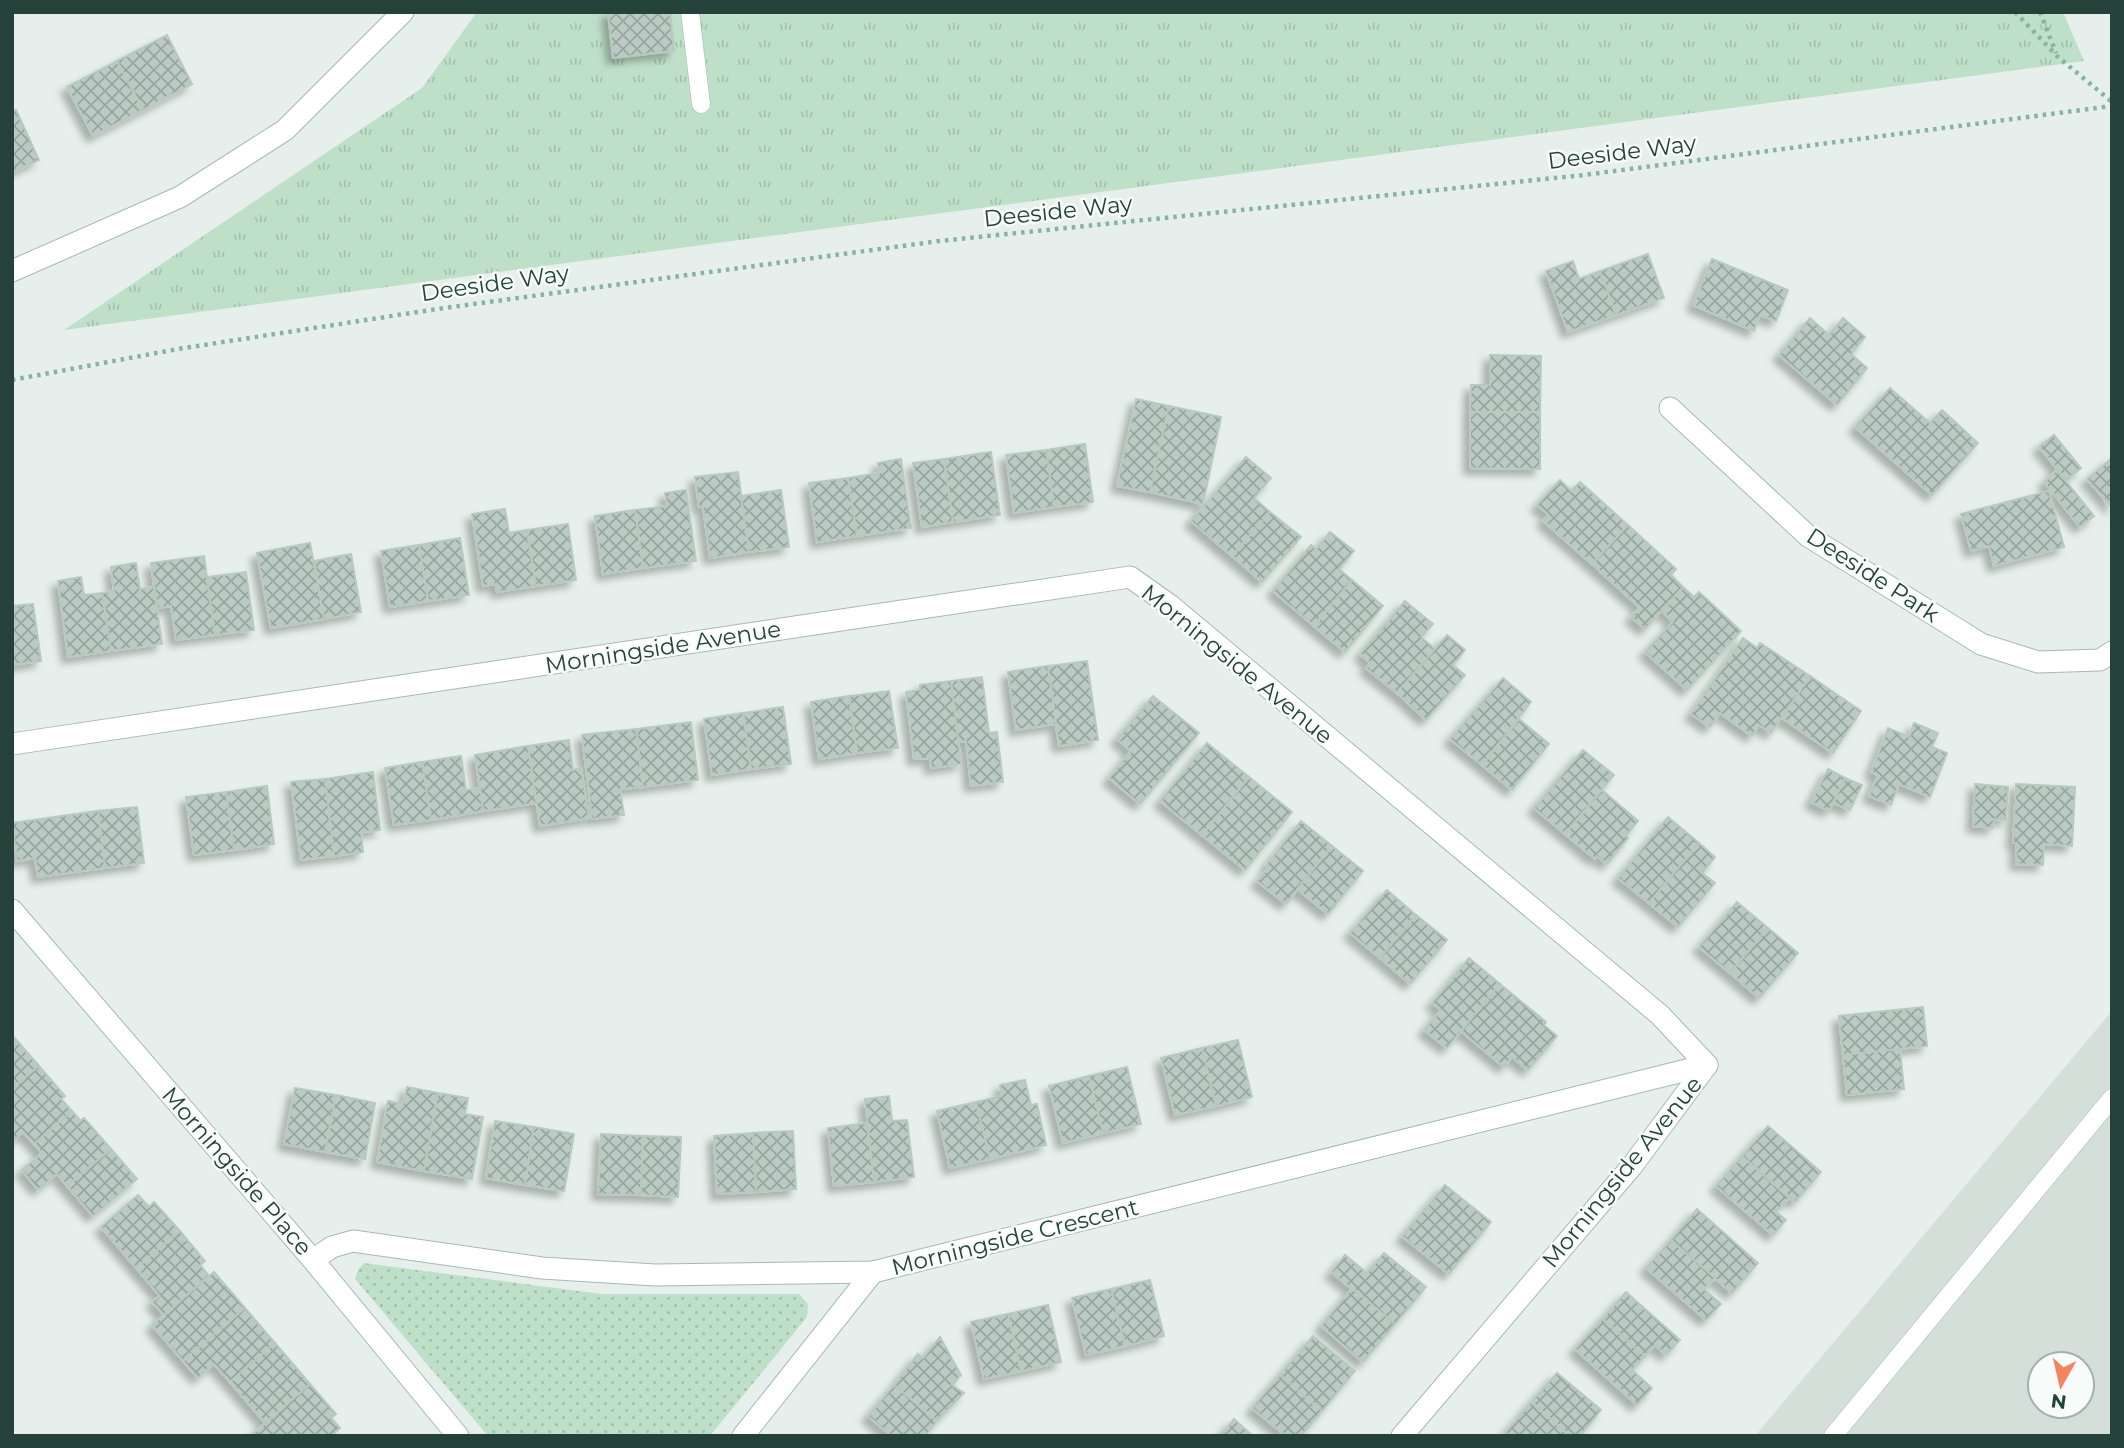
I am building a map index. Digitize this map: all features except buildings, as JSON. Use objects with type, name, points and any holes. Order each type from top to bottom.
[{"type":"street","points":[[12,271],[180,197],[285,130],[395,15]]},
{"type":"street","name":"Deeside Park","points":[[1670,408],[1808,536],[1981,644],[2039,662],[2100,660],[2112,652]]},
{"type":"street","name":"Morningside Avenue","points":[[12,744],[1130,577],[1171,606],[1649,1006],[1707,1065],[1632,1166],[1402,1436]]},
{"type":"street","name":"Morningside Place","points":[[12,910],[313,1260],[458,1436]]},
{"type":"street","name":"Morningside Crescent","points":[[313,1260],[332,1247],[353,1241],[542,1268],[655,1275],[873,1272],[1707,1065]]},
{"type":"street","points":[[743,1436],[873,1272]]},
{"type":"lane","points":[[690,12],[701,104]]},
{"type":"lane","points":[[1836,1435],[2112,1098]]},
{"type":"path","points":[[2015,12],[2058,57],[2112,104]]},
{"type":"path","points":[[2040,12],[2058,57]]},
{"type":"path","name":"Deeside Way","points":[[12,380],[178,349],[437,309],[939,241],[1584,175],[2112,104]]},
{"type":"shaded area","points":[[2112,1011],[2112,1436],[1755,1436]]},
{"type":"green space","points":[[477,12],[2063,12],[2084,61],[64,330],[422,88]]},
{"type":"green space","points":[[364,1263],[601,1294],[799,1294],[808,1304],[807,1317],[710,1436],[488,1436],[355,1279]]}]
